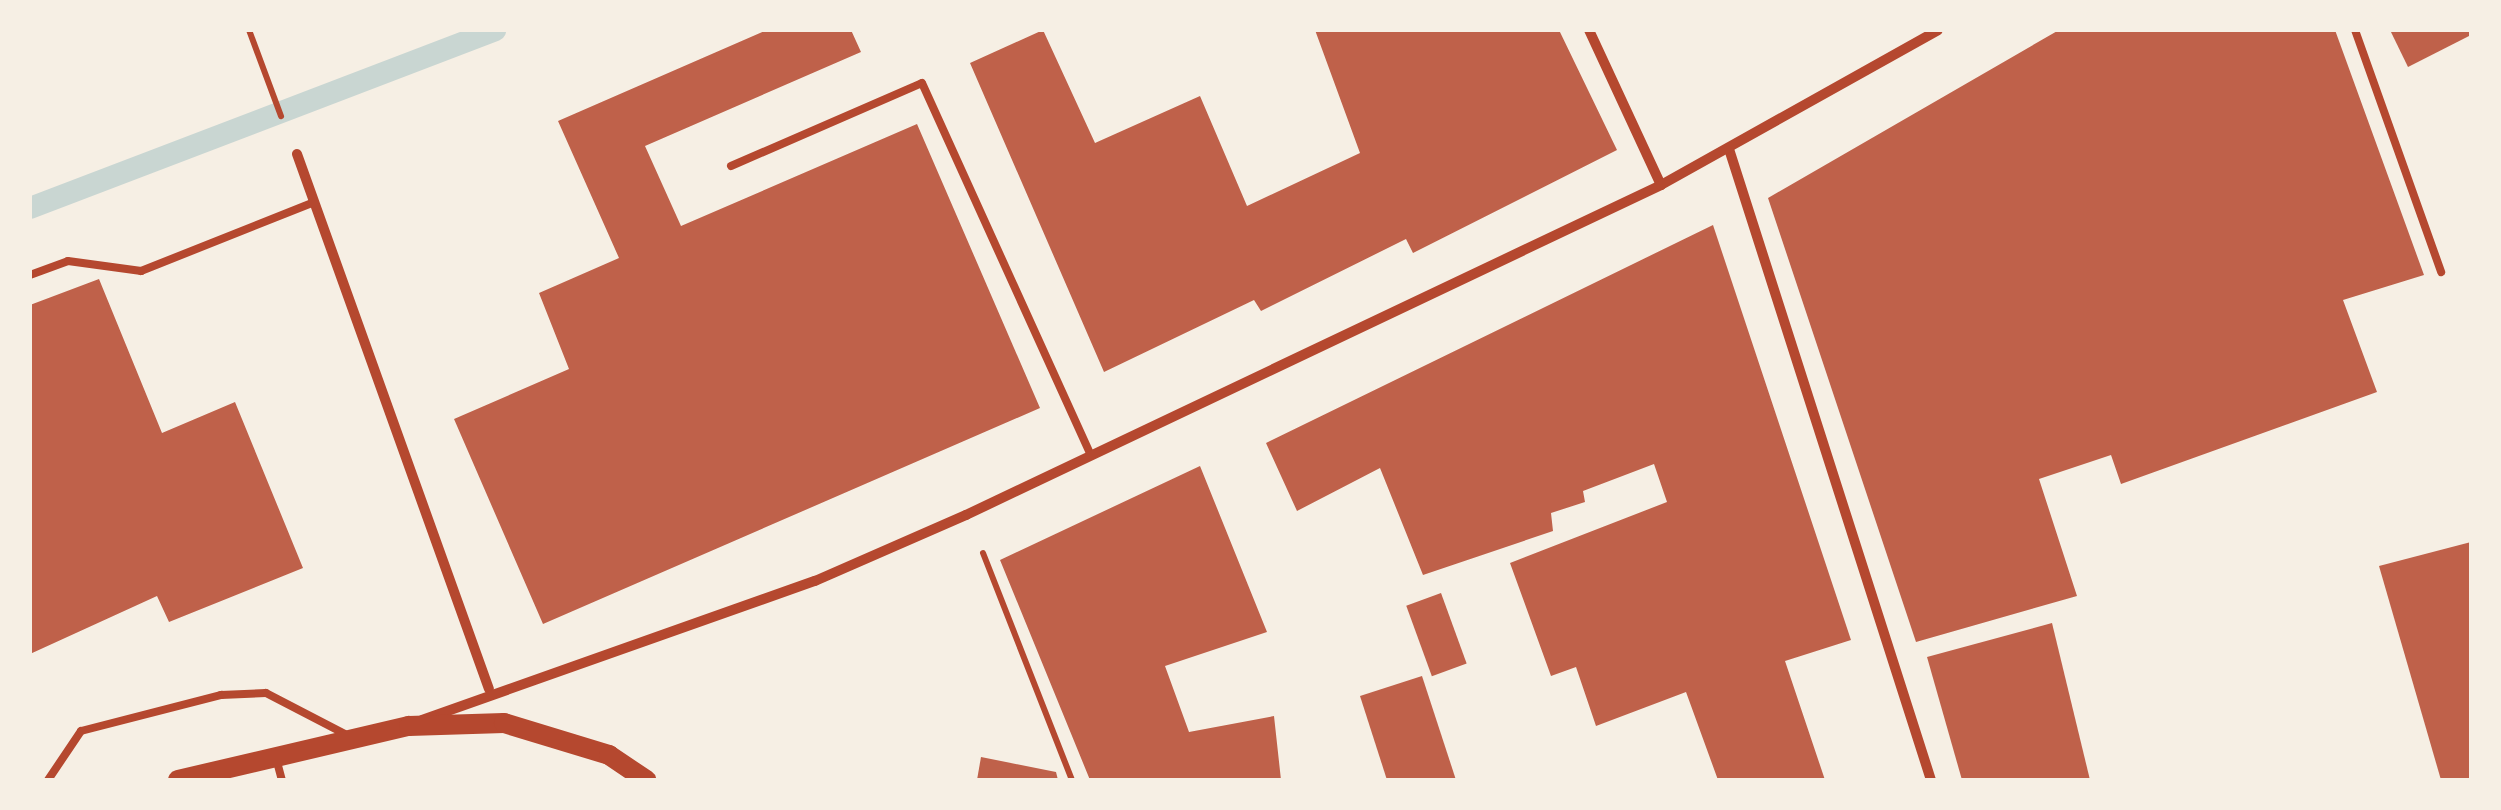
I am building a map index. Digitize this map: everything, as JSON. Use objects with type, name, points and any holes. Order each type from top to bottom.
[{"type":"main road","points":[[178,780],[275,754],[409,726],[504,722],[610,755],[646,780]]},
{"type":"street","points":[[1590,30],[1661,185]]},
{"type":"street","points":[[409,726],[489,689],[815,581],[966,515],[1661,185],[1938,30]]},
{"type":"street","points":[[1729,149],[1931,780]]},
{"type":"street","points":[[297,154],[489,689]]},
{"type":"lane","points":[[2355,30],[2441,272]]},
{"type":"lane","points":[[731,166],[922,83],[1091,456]]},
{"type":"lane","points":[[30,276],[68,261],[142,271],[314,202]]},
{"type":"lane","points":[[48,780],[81,730],[221,695],[266,693],[330,731],[370,734]]},
{"type":"lane","points":[[275,754],[282,780]]},
{"type":"path","points":[[249,30],[272,90]]},
{"type":"path","points":[[966,515],[1060,731],[1072,780]]},
{"type":"building","points":[[767,30],[851,30],[861,52],[645,146],[681,226],[917,124],[1040,408],[543,624],[454,419],[569,369],[539,293],[619,258],[558,121]]},
{"type":"building","points":[[1043,30],[1095,143],[1200,96],[1247,206],[1360,153],[1315,30],[1559,30],[1617,150],[1413,253],[1406,239],[1261,311],[1254,300],[1104,372],[970,63]]},
{"type":"building","points":[[2059,30],[2335,30],[2424,275],[2343,300],[2377,392],[2121,484],[2111,455],[2039,479],[2077,596],[1916,642],[1768,198]]},
{"type":"building","points":[[2390,30],[2471,30],[2471,35],[2408,67]]},
{"type":"building","points":[[1713,225],[1851,640],[1785,661],[1825,780],[1718,780],[1686,692],[1596,726],[1576,667],[1551,676],[1510,563],[1667,502],[1654,464],[1583,491],[1585,502],[1551,513],[1553,531],[1423,575],[1380,468],[1297,511],[1266,443]]},
{"type":"building","points":[[99,279],[162,433],[235,402],[303,568],[169,622],[157,596],[30,654],[30,305]]},
{"type":"building","points":[[1200,466],[1267,632],[1165,666],[1189,732],[1274,716],[1281,780],[1090,780],[1000,560]]},
{"type":"building","points":[[2471,542],[2471,780],[2441,780],[2379,566]]},
{"type":"building","points":[[1441,593],[1467,663],[1432,676],[1406,606]]},
{"type":"building","points":[[2052,623],[2090,780],[1962,780],[1927,657]]},
{"type":"building","points":[[1422,676],[1456,780],[1387,780],[1360,696]]},
{"type":"building","points":[[981,757],[1056,772],[1058,780],[977,780]]},
{"type":"waterway","points":[[30,208],[495,30]]}]
